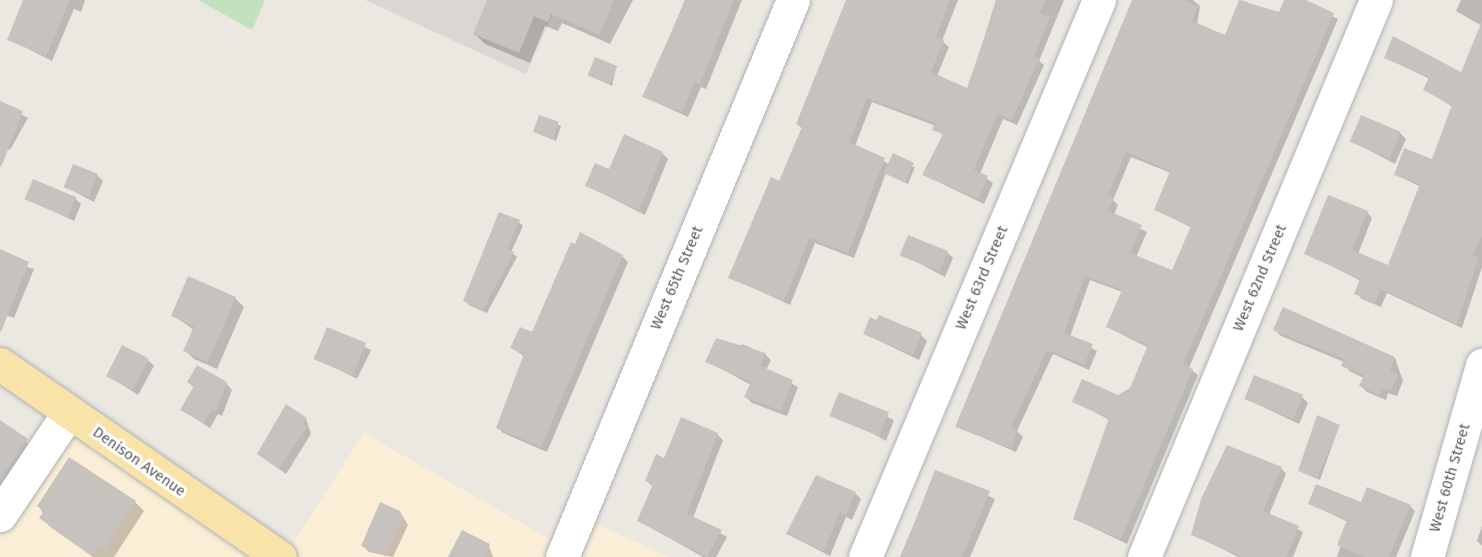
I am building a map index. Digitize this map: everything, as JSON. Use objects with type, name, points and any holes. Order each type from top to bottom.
[{"type":"main road","name":"Denison Avenue","points":[[0,364],[280,557]]},
{"type":"street","name":"West 65th Street","points":[[562,557],[793,0]]},
{"type":"street","name":"West 63rd Street","points":[[865,557],[1099,0]]},
{"type":"street","name":"West 62nd Street","points":[[1144,557],[1376,0]]},
{"type":"street","name":"West 60th Street","points":[[1427,557],[1482,365]]},
{"type":"street","points":[[0,515],[69,412]]},
{"type":"shaded area","points":[[365,0],[559,0],[526,74]]},
{"type":"shaded area","points":[[69,412],[280,557],[0,557],[0,515]]},
{"type":"shaded area","points":[[364,433],[565,548],[579,516],[669,557],[284,557]]},
{"type":"green space","points":[[198,0],[265,0],[252,30]]},
{"type":"building","points":[[23,0],[70,0],[46,56],[7,40]]},
{"type":"building","points":[[487,0],[614,0],[599,35],[551,14],[548,22],[534,16],[519,53],[473,34]]},
{"type":"building","points":[[686,0],[734,0],[700,84],[695,82],[682,112],[642,97]]},
{"type":"building","points":[[846,0],[950,0],[936,37],[944,40],[931,72],[967,88],[997,0],[1046,0],[1040,13],[1050,17],[1034,56],[1039,59],[1012,120],[997,114],[974,170],[988,176],[979,199],[922,175],[943,134],[932,130],[935,123],[867,98],[849,142],[885,158],[848,253],[809,238],[784,301],[728,278],[771,177],[779,181],[802,127],[796,124]]},
{"type":"building","points":[[1132,0],[1185,0],[1198,7],[1192,21],[1225,35],[1239,0],[1279,12],[1284,0],[1306,0],[1334,13],[1183,364],[1193,369],[1121,539],[1073,519],[1109,418],[1072,402],[1082,379],[1118,395],[1130,388],[1148,345],[1106,327],[1122,290],[1085,276],[1064,333],[1093,344],[1084,365],[1047,350],[1011,427],[1018,430],[1011,448],[955,427]],"holes":[[[1126,152],[1170,171],[1154,210],[1191,226],[1172,270],[1130,253],[1142,225],[1108,211],[1113,198],[1108,194]]]},
{"type":"building","points":[[1482,21],[1482,237],[1472,255],[1478,258],[1457,324],[1381,289],[1375,303],[1354,294],[1360,279],[1304,254],[1328,195],[1368,211],[1352,250],[1388,265],[1420,184],[1394,175],[1404,148],[1432,159],[1452,105],[1423,90],[1429,77],[1384,58],[1393,36],[1461,72]]},
{"type":"building","points":[[595,57],[617,66],[610,85],[588,76]]},
{"type":"building","points":[[0,101],[23,111],[1,167],[0,166]]},
{"type":"building","points":[[539,115],[559,122],[553,139],[533,132]]},
{"type":"building","points":[[1361,115],[1401,132],[1389,158],[1350,142]]},
{"type":"building","points":[[624,134],[663,152],[639,210],[585,186],[595,163],[609,169]]},
{"type":"building","points":[[893,153],[914,163],[905,183],[884,173]]},
{"type":"building","points":[[73,164],[98,174],[89,197],[64,187]]},
{"type":"building","points":[[33,179],[76,197],[68,218],[24,199]]},
{"type":"building","points":[[499,212],[520,220],[507,249],[514,252],[483,310],[463,301]]},
{"type":"building","points":[[580,232],[623,255],[541,447],[496,428],[524,354],[510,348],[520,327],[532,332],[571,242],[575,244]]},
{"type":"building","points":[[908,235],[948,251],[940,272],[900,255]]},
{"type":"building","points":[[0,249],[29,262],[1,332],[0,331]]},
{"type":"building","points":[[188,276],[236,297],[208,362],[183,351],[194,326],[171,316]]},
{"type":"building","points":[[1283,307],[1395,357],[1390,371],[1398,374],[1391,391],[1382,388],[1379,395],[1359,386],[1364,375],[1341,366],[1344,359],[1273,330]]},
{"type":"building","points":[[879,315],[922,333],[913,355],[863,334],[870,317],[876,320]]},
{"type":"building","points":[[327,327],[366,343],[353,375],[314,359]]},
{"type":"building","points":[[716,338],[766,353],[760,366],[793,380],[781,411],[744,397],[751,382],[705,362]]},
{"type":"building","points":[[122,345],[149,359],[133,390],[106,376]]},
{"type":"building","points":[[197,365],[227,382],[216,411],[212,409],[204,423],[180,410],[194,386],[187,382]]},
{"type":"building","points":[[1254,375],[1303,395],[1293,419],[1244,399]]},
{"type":"building","points":[[839,392],[889,412],[879,436],[829,416]]},
{"type":"building","points":[[286,404],[307,418],[302,424],[307,427],[279,469],[257,454]]},
{"type":"building","points":[[1317,415],[1340,425],[1317,478],[1298,471]]},
{"type":"building","points":[[681,417],[718,433],[687,514],[722,530],[707,557],[637,521],[653,484],[645,481],[656,454],[664,458]]},
{"type":"building","points":[[0,420],[28,439],[0,481]]},
{"type":"building","points":[[1227,445],[1282,467],[1263,511],[1299,526],[1286,557],[1242,557],[1191,535],[1201,499]]},
{"type":"building","points":[[69,457],[136,501],[104,550],[98,546],[92,555],[39,518],[44,511],[37,506]]},
{"type":"building","points":[[935,470],[990,491],[962,557],[901,557]]},
{"type":"building","points":[[816,475],[856,492],[846,515],[840,512],[824,551],[786,534]]},
{"type":"building","points":[[1316,484],[1361,502],[1367,487],[1411,505],[1389,557],[1366,557],[1337,545],[1347,520],[1308,504]]},
{"type":"building","points":[[380,502],[400,511],[402,518],[385,556],[361,546]]},
{"type":"building","points":[[462,530],[490,544],[484,557],[448,557]]}]
